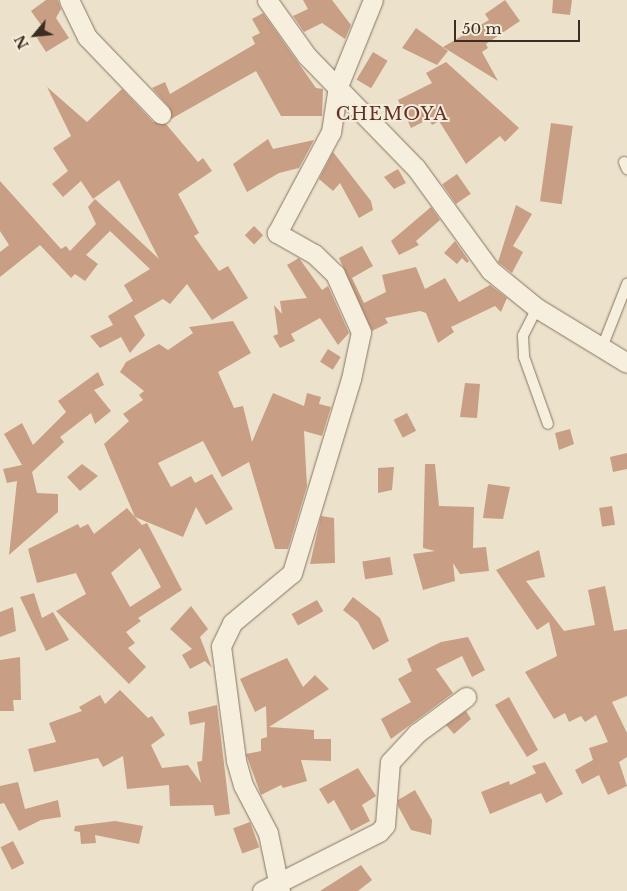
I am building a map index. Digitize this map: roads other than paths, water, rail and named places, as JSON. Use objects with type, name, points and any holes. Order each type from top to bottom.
[{"type":"street","points":[[69,0],[87,37],[161,114]]},
{"type":"street","points":[[267,0],[296,44],[416,168],[490,270],[537,308],[603,345],[627,363]]},
{"type":"street","points":[[279,885],[264,825],[240,775],[221,646],[232,623],[292,574],[314,508],[361,332],[330,268],[277,234],[331,132],[338,86],[373,0]]},
{"type":"street","points":[[262,891],[279,885],[379,832],[385,825],[390,762],[416,733],[466,697]]},
{"type":"lane","points":[[603,345],[627,284]]},
{"type":"lane","points":[[537,308],[523,336],[524,358],[548,424]]},
{"type":"district","name":"CHEMOYA","points":[[392,114]]}]
